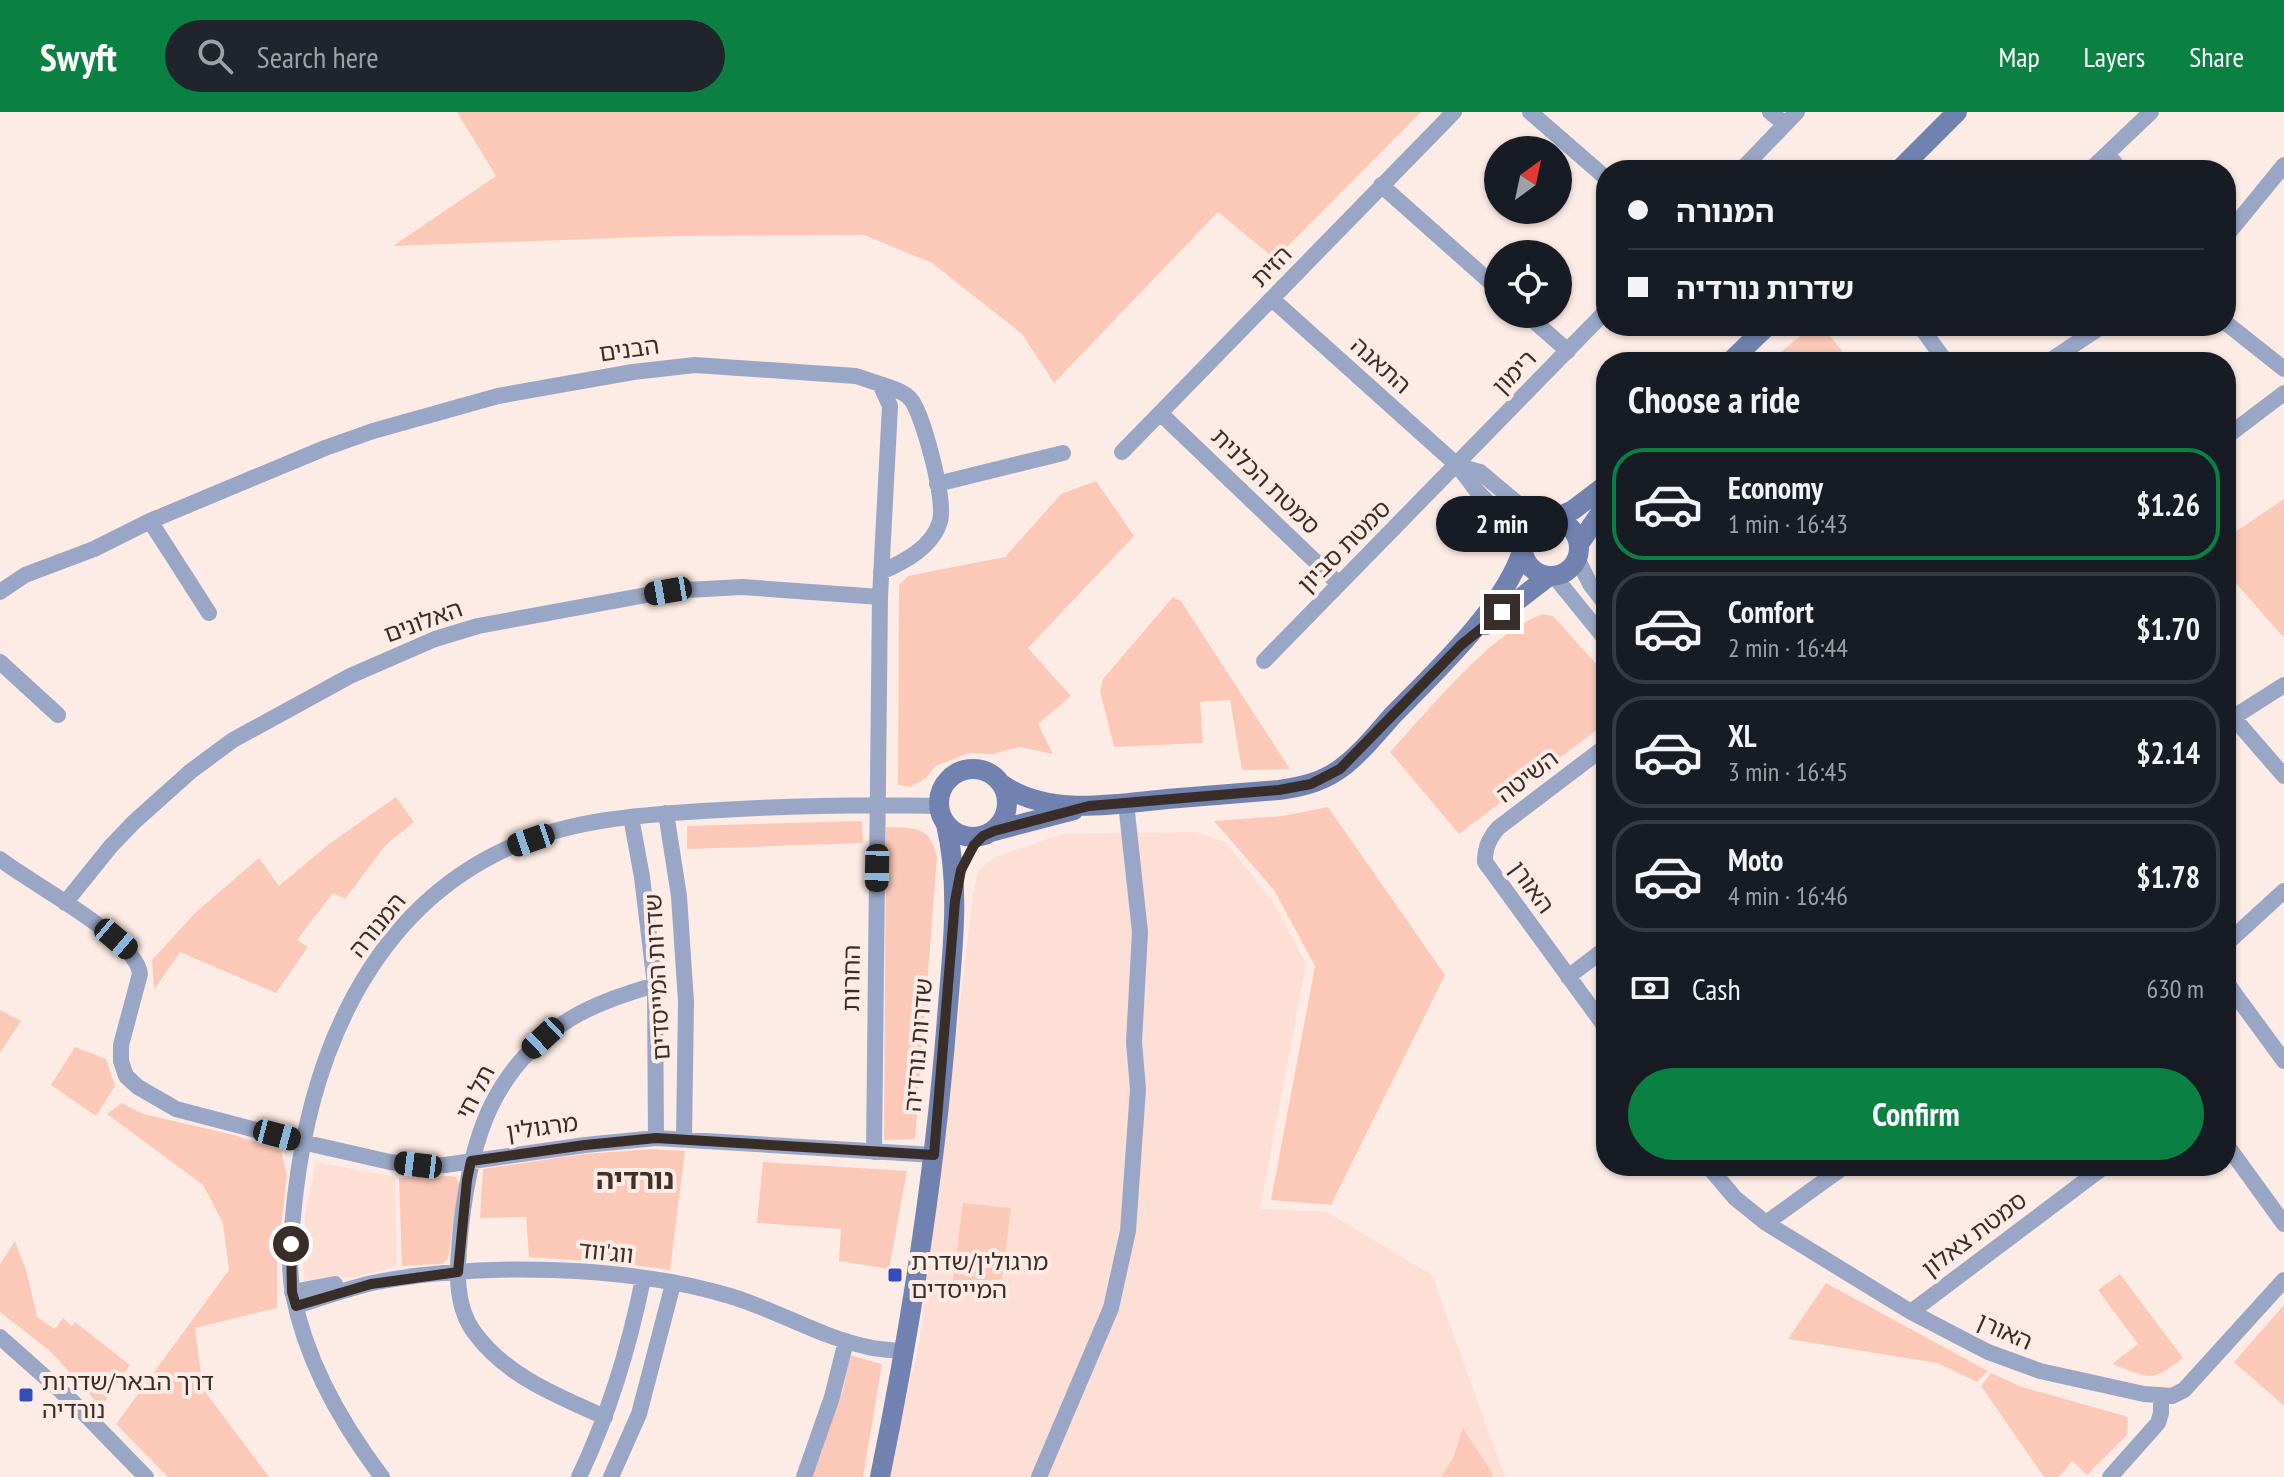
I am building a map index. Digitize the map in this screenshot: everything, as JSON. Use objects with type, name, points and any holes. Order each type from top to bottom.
[{"type":"street","name":"הזית","points":[[1122,452],[1454,112]]},
{"type":"street","points":[[1530,112],[1596,169]]},
{"type":"street","points":[[1751,160],[1791,118],[1770,112]]},
{"type":"street","points":[[1909,160],[1957,112]]},
{"type":"street","points":[[2101,160],[2151,112]]},
{"type":"street","points":[[1918,160],[1928,142]]},
{"type":"street","points":[[2108,154],[2112,160]]},
{"type":"street","points":[[2236,224],[2284,165]]},
{"type":"street","points":[[1381,185],[1484,277]]},
{"type":"street","name":"התאנה","points":[[1273,300],[1458,466],[1466,480],[1518,533],[1524,546]]},
{"type":"street","name":"רימון","points":[[1458,466],[1596,322]]},
{"type":"street","points":[[1542,328],[1568,351]]},
{"type":"street","points":[[2236,331],[2284,369]]},
{"type":"street","points":[[1741,352],[1758,336]]},
{"type":"street","points":[[2063,352],[2087,336]]},
{"type":"street","name":"הבנים","points":[[0,592],[25,575],[94,549],[150,521],[276,467],[373,431],[498,396],[695,365],[856,376],[900,391],[911,399],[924,424],[941,503],[940,521],[921,549],[881,572]]},
{"type":"street","points":[[877,804],[880,597],[890,406],[880,384]]},
{"type":"street","points":[[2236,429],[2284,393]]},
{"type":"street","name":"סמטת הכלנית","points":[[1160,413],[1339,584]]},
{"type":"street","points":[[937,484],[1063,453]]},
{"type":"street","name":"התאנה","points":[[1458,466],[1472,467],[1490,478],[1545,522]]},
{"type":"street","name":"סמטת סביון","points":[[1264,661],[1458,466]]},
{"type":"street","points":[[1089,806],[1021,796],[982,769],[960,771],[944,785],[942,815],[962,835],[988,833],[1089,806],[1297,788],[1323,779],[1353,757],[1461,645],[1509,581],[1529,532],[1573,510],[1596,493]]},
{"type":"street","points":[[150,521],[209,613]]},
{"type":"street","points":[[1461,645],[1552,576],[1571,568],[1596,521]]},
{"type":"street","points":[[1545,522],[1564,524],[1571,529],[1590,584],[1596,592]]},
{"type":"street","points":[[1524,546],[1528,564],[1541,574],[1552,576],[1596,628]]},
{"type":"street","name":"האלונים","points":[[65,903],[134,822],[191,771],[233,740],[350,676],[435,639],[478,626],[668,591],[742,587],[880,597]]},
{"type":"street","points":[[0,662],[58,715]]},
{"type":"street","points":[[2236,712],[2284,685]]},
{"type":"street","points":[[2236,725],[2284,776]]},
{"type":"street","name":"השיטה","points":[[1485,850],[1498,828],[1596,754]]},
{"type":"street","points":[[988,833],[1007,812],[1008,801],[1003,785]]},
{"type":"street","points":[[1039,1477],[1111,1308],[1128,1231],[1138,1089],[1134,1042],[1140,932],[1126,803]]},
{"type":"street","name":"המנורה","points":[[382,1477],[355,1439],[329,1393],[305,1338],[294,1299],[291,1244],[302,1142],[317,1080],[347,1008],[383,952],[432,897],[454,879],[510,847],[552,833],[631,817],[752,808],[877,804],[942,815]]},
{"type":"street","name":"החרות","points":[[874,1152],[877,804]]},
{"type":"street","name":"שדרות המייסדים","points":[[666,813],[679,896],[686,994],[684,1140]]},
{"type":"street","name":"שדרות נורדיה","points":[[885,1475],[934,1155],[955,901],[953,857],[942,815]]},
{"type":"street","name":"שדרות המייסדים","points":[[631,817],[642,877],[655,985],[656,1138]]},
{"type":"street","name":"שדרות נורדיה","points":[[955,901],[966,858],[988,833]]},
{"type":"street","name":"האורן","points":[[1485,850],[1485,862],[1491,873],[1596,1015]]},
{"type":"street","points":[[0,859],[102,928],[130,951],[139,963],[140,974],[121,1045],[121,1061],[126,1076],[138,1087],[176,1109],[302,1142]]},
{"type":"street","points":[[2236,935],[2284,891]]},
{"type":"street","points":[[1568,977],[1596,956]]},
{"type":"street","name":"תל חי","points":[[605,1417],[534,1385],[494,1355],[472,1330],[460,1298],[458,1272],[467,1180],[483,1122],[518,1061],[543,1038],[572,1018],[610,1000],[655,985]]},
{"type":"street","points":[[2236,996],[2284,1061]]},
{"type":"street","name":"מרגולין","points":[[302,1142],[390,1162],[418,1165],[445,1165],[656,1138],[934,1155]]},
{"type":"street","points":[[2236,1158],[2284,1224]]},
{"type":"street","name":"האורן","points":[[1716,1176],[1735,1198],[1766,1223],[1911,1312],[2012,1363],[2161,1397]]},
{"type":"street","points":[[1766,1223],[1831,1176]]},
{"type":"street","name":"סמטת צאלון","points":[[1911,1312],[2092,1176]]},
{"type":"street","name":"ווג'ווד","points":[[294,1299],[458,1272],[544,1271],[643,1279],[727,1295],[770,1309],[846,1341],[870,1348],[904,1351]]},
{"type":"street","points":[[579,1477],[605,1417],[626,1354],[643,1279]]},
{"type":"street","points":[[2110,1477],[2158,1423],[2161,1397],[2172,1396],[2194,1380],[2284,1280]]},
{"type":"street","points":[[294,1299],[335,1284]]},
{"type":"street","points":[[611,1477],[639,1414],[673,1284]]},
{"type":"street","points":[[0,1337],[71,1400],[146,1477]]},
{"type":"street","points":[[804,1477],[832,1397],[846,1341]]},
{"type":"shaded area","points":[[457,112],[1421,112],[1275,259],[1218,212],[1054,383],[1022,334],[932,263],[864,235],[673,236],[393,246],[496,176]]},
{"type":"shaded area","points":[[1800,336],[1830,336],[1843,352],[1780,352]]},
{"type":"shaded area","points":[[1096,481],[1134,536],[1028,648],[1071,696],[1038,724],[1053,754],[1019,747],[993,754],[969,753],[936,766],[925,779],[910,787],[898,785],[899,585],[908,576],[1005,557],[1061,494]]},
{"type":"shaded area","points":[[2284,499],[2284,638],[2236,583],[2236,531]]},
{"type":"shaded area","points":[[1173,597],[1181,601],[1290,769],[1242,770],[1230,700],[1200,702],[1203,743],[1114,747],[1100,691],[1103,679]]},
{"type":"shaded area","points":[[1543,614],[1553,616],[1596,664],[1596,731],[1459,834],[1390,752],[1482,654],[1524,623]]},
{"type":"shaded area","points":[[396,797],[414,822],[385,846],[345,899],[333,893],[297,940],[308,947],[276,993],[180,952],[154,990],[152,960],[195,913],[259,858],[279,886],[329,844]]},
{"type":"shaded area","points":[[1328,807],[1445,975],[1331,1205],[1271,1200],[1315,966],[1274,890],[1214,821],[1283,816]]},
{"type":"shaded area","points":[[862,821],[863,843],[687,849],[687,826]]},
{"type":"shaded area","points":[[886,827],[919,830],[930,839],[937,857],[915,1139],[884,1140]]},
{"type":"shaded area","points":[[1196,832],[1225,842],[1272,900],[1306,964],[1260,1209],[1327,1212],[1432,1275],[1505,1477],[886,1477],[919,1345],[973,894],[979,869],[996,857],[1062,834]]},
{"type":"shaded area","points":[[0,1010],[21,1021],[0,1053]]},
{"type":"shaded area","points":[[75,1047],[106,1059],[115,1086],[96,1116],[51,1085]]},
{"type":"shaded area","points":[[122,1103],[143,1114],[234,1135],[281,1150],[287,1176],[277,1263],[277,1308],[195,1328],[203,1389],[269,1477],[168,1477],[116,1424],[229,1270],[223,1223],[203,1185],[107,1114]]},
{"type":"shaded area","points":[[652,1149],[685,1151],[670,1270],[529,1257],[526,1217],[480,1218],[483,1169],[584,1154]]},
{"type":"shaded area","points":[[316,1162],[395,1177],[397,1266],[356,1277],[305,1280],[305,1217]]},
{"type":"shaded area","points":[[763,1162],[907,1171],[889,1269],[839,1261],[841,1229],[757,1223]]},
{"type":"shaded area","points":[[456,1177],[459,1184],[448,1259],[442,1264],[402,1266],[399,1178]]},
{"type":"shaded area","points":[[963,1203],[1011,1208],[1001,1287],[953,1281]]},
{"type":"shaded area","points":[[15,1241],[27,1273],[37,1317],[55,1329],[63,1318],[72,1326],[75,1322],[130,1365],[101,1407],[50,1351],[0,1312],[0,1264]]},
{"type":"shaded area","points":[[2120,1274],[2183,1358],[2156,1375],[2142,1375],[2112,1364],[2138,1344],[2098,1290]]},
{"type":"shaded area","points":[[1826,1283],[1988,1371],[1977,1382],[1937,1363],[1788,1339]]},
{"type":"shaded area","points":[[2284,1305],[2284,1406],[2234,1362]]},
{"type":"shaded area","points":[[850,1355],[882,1364],[863,1477],[811,1477],[843,1390]]},
{"type":"shaded area","points":[[1991,1373],[2022,1387],[2125,1416],[2128,1418],[2127,1435],[2087,1475],[2072,1461],[2059,1477],[2044,1477],[1981,1386]]},
{"type":"shaded area","points":[[1463,1428],[1492,1477],[1441,1477],[1453,1458]]},
{"type":"place","name":"מרגולין/שדרת המייסדים","points":[[895,1275]]},
{"type":"place","name":"דרך הבאר/שדרות נורדיה","points":[[26,1395]]},
{"type":"district","name":"נורדיה","points":[[635,1178]]},
{"type":"route","points":[[291,1244],[292,1292],[296,1306],[371,1284],[458,1272],[471,1161],[656,1138],[934,1155],[955,901],[966,858],[983,836],[1089,806],[1297,788],[1323,779],[1353,757],[1461,645],[1502,612]]}]
